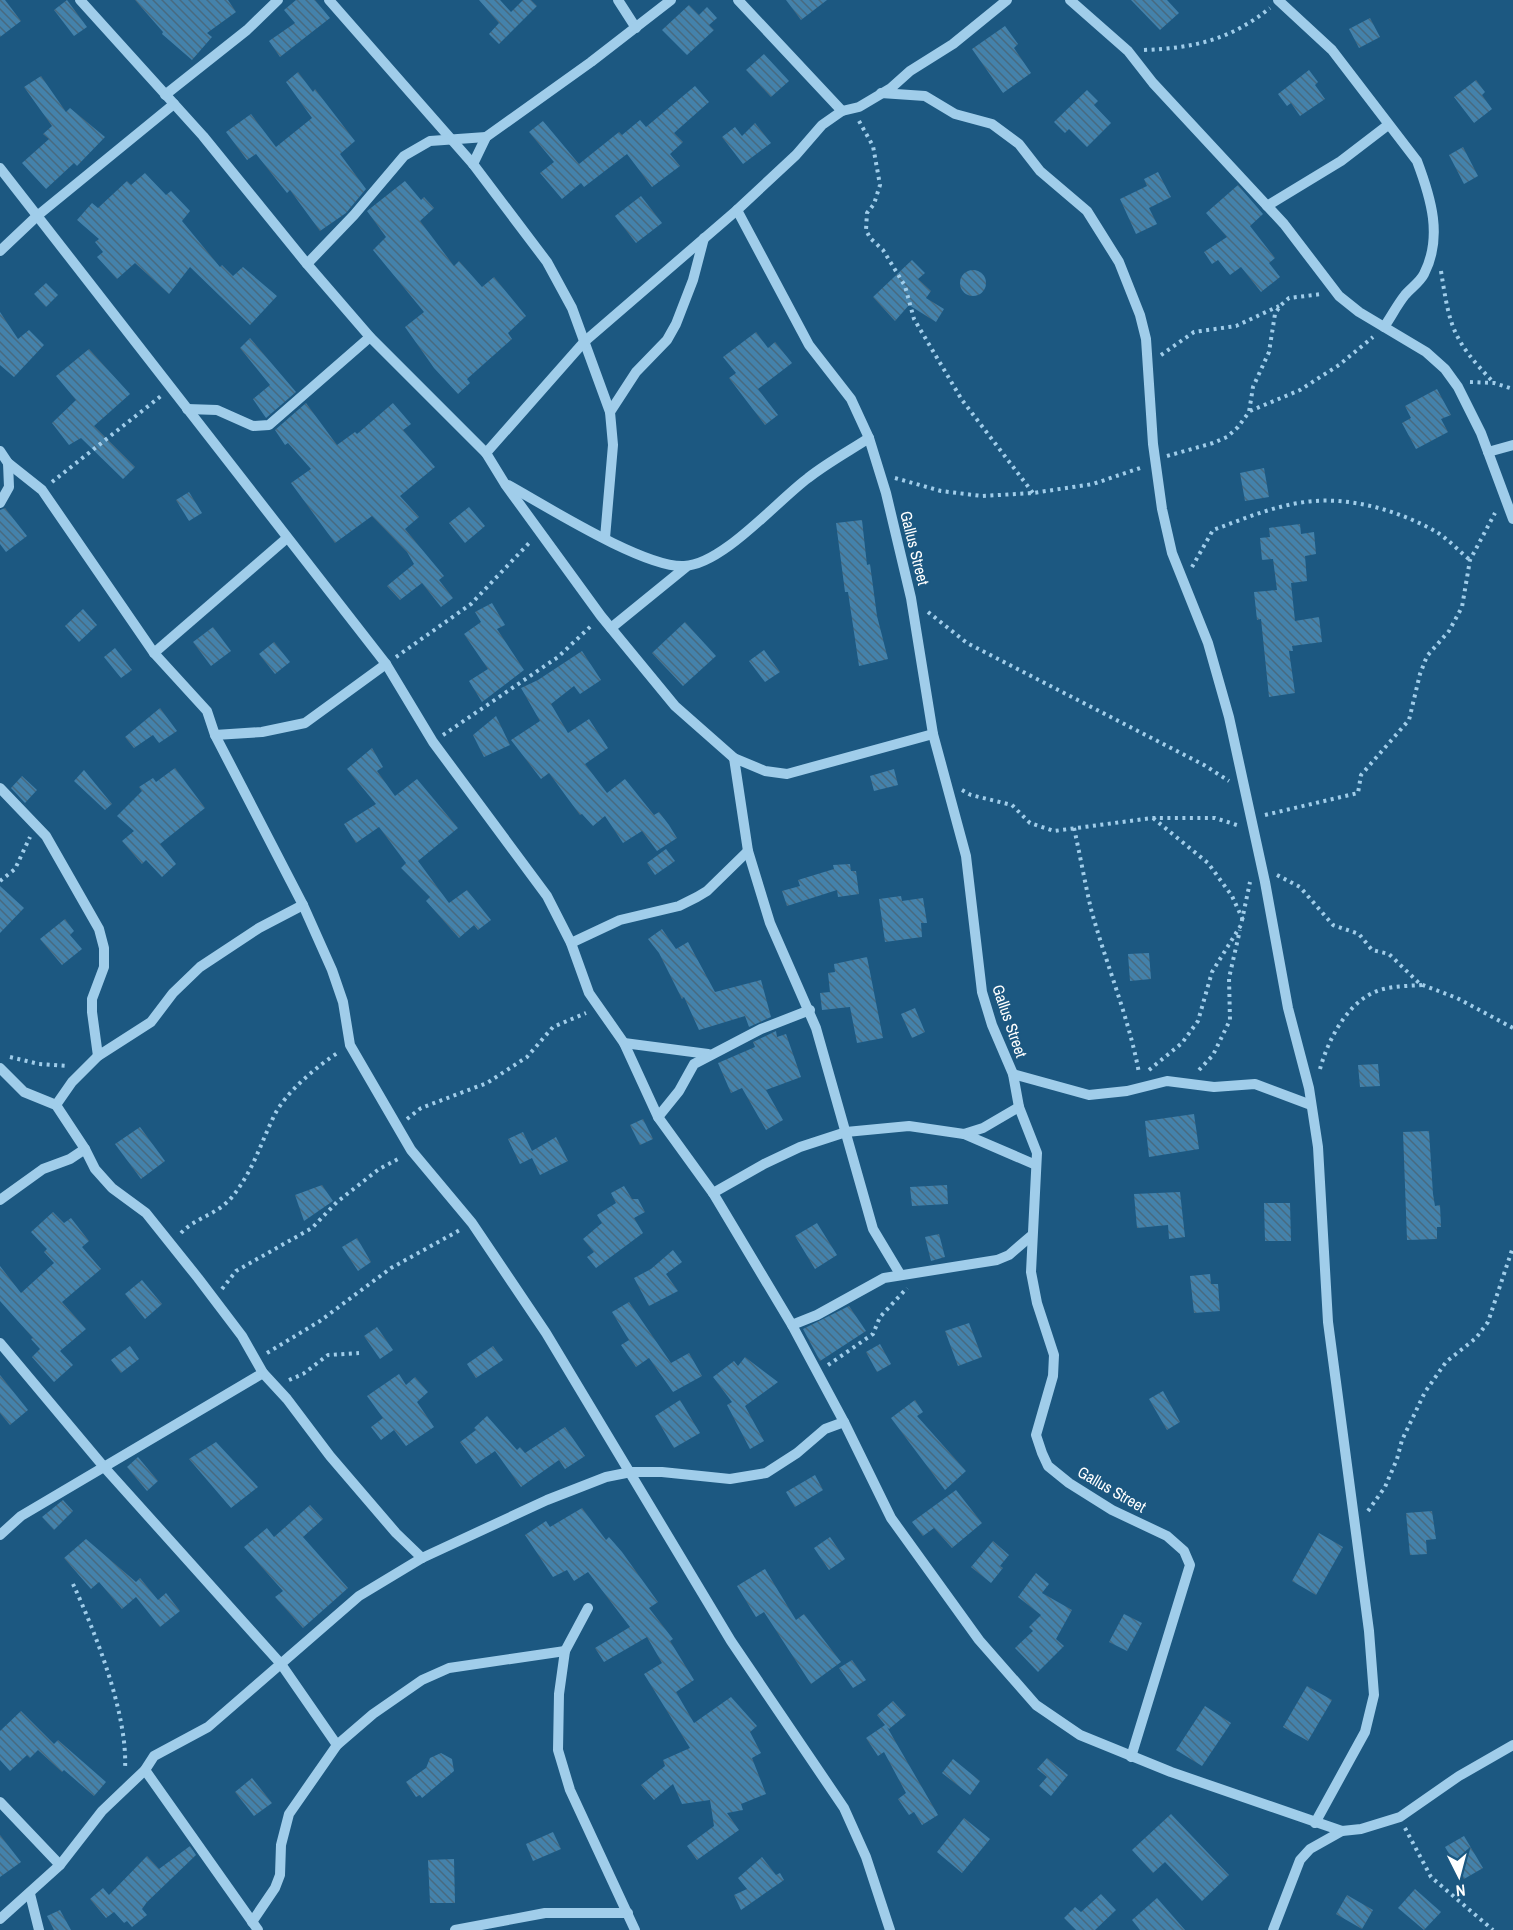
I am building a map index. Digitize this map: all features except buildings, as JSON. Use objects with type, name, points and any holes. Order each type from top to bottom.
[{"type":"street","points":[[80,0],[174,104],[370,337],[486,453],[601,616],[675,706],[734,758],[765,771],[787,774],[933,734]]},
{"type":"street","points":[[165,94],[247,30],[278,0]]},
{"type":"street","points":[[329,0],[473,164],[547,262],[565,290],[610,412],[613,445],[605,538]]},
{"type":"street","points":[[618,0],[636,28]]},
{"type":"street","points":[[473,164],[486,137],[591,63],[671,0]]},
{"type":"street","points":[[738,0],[846,110]]},
{"type":"street","points":[[486,453],[584,342],[736,210],[796,154],[822,125],[846,110],[859,107],[881,93],[953,44],[1007,0]]},
{"type":"street","points":[[1070,0],[1128,51],[1153,83],[1267,206],[1336,292],[1359,312],[1426,352],[1444,369],[1458,387],[1488,452],[1505,492],[1513,519]]},
{"type":"street","points":[[1279,1],[1332,50],[1417,161],[1432,204],[1435,244],[1423,276],[1404,296],[1384,327]]},
{"type":"street","points":[[881,93],[925,96],[955,114],[992,124],[1019,144],[1040,171],[1087,211],[1104,234],[1134,293],[1146,339],[1155,461],[1172,553],[1208,643],[1248,795],[1288,1008],[1309,1088],[1318,1147],[1328,1322],[1373,1665],[1372,1712],[1365,1732],[1315,1823]]},
{"type":"street","points":[[0,251],[37,216],[174,104]]},
{"type":"street","points":[[1267,206],[1341,161],[1388,125]]},
{"type":"street","points":[[307,264],[354,215],[404,156],[430,141],[486,137]]},
{"type":"street","points":[[0,168],[386,664],[433,742],[547,896],[571,943],[589,993],[624,1044],[658,1117],[713,1193],[792,1325],[844,1422],[891,1518],[979,1640],[1036,1705],[1080,1735],[1131,1757],[1342,1831],[1361,1829],[1400,1817],[1459,1776],[1513,1745]]},
{"type":"street","name":"Gallus Street","points":[[736,210],[809,345],[851,399],[869,438],[911,598],[933,734],[948,782],[966,856],[982,992],[992,1024],[1013,1074],[1019,1107],[1037,1153],[1031,1236],[1031,1272],[1037,1303],[1054,1355],[1053,1376],[1036,1435],[1048,1467],[1112,1510],[1167,1536],[1184,1551],[1190,1565],[1131,1757]]},
{"type":"street","points":[[610,412],[636,372],[667,340],[676,324],[693,279],[704,238]]},
{"type":"street","points":[[187,409],[217,410],[253,426],[269,425],[370,337]]},
{"type":"street","points":[[505,483],[605,538],[668,566],[686,567],[704,562],[740,537],[808,478],[869,438]]},
{"type":"street","points":[[1488,452],[1513,445]]},
{"type":"street","points":[[0,451],[8,464],[42,490],[154,653],[207,711],[215,735],[303,905],[339,992],[350,1045],[414,1154],[472,1223],[546,1333],[731,1641],[844,1808],[866,1857],[890,1930]]},
{"type":"street","points":[[0,503],[9,487],[8,464]]},
{"type":"street","points":[[154,653],[287,538]]},
{"type":"street","points":[[611,628],[686,567]]},
{"type":"street","points":[[215,735],[262,732],[306,723],[386,664]]},
{"type":"street","points":[[734,758],[748,851],[770,923],[810,1010],[873,1229],[900,1274]]},
{"type":"street","points":[[0,788],[46,836],[89,911],[101,939],[104,967],[92,999],[94,1061]]},
{"type":"street","points":[[571,943],[620,921],[680,906],[707,891],[748,851]]},
{"type":"street","points":[[56,1105],[72,1082],[94,1061],[151,1022],[173,993],[200,967],[259,928],[303,905]]},
{"type":"street","points":[[658,1117],[679,1091],[694,1064],[708,1054],[761,1029],[810,1010]]},
{"type":"street","points":[[624,1044],[708,1054]]},
{"type":"street","points":[[0,1068],[24,1092],[56,1105],[85,1149],[95,1169],[112,1188],[146,1213],[242,1336],[263,1373],[396,1533],[422,1558]]},
{"type":"street","points":[[1013,1074],[1089,1095],[1106,1094],[1167,1081],[1214,1087],[1255,1084],[1311,1104]]},
{"type":"street","points":[[964,1134],[983,1128],[1019,1107]]},
{"type":"street","points":[[713,1193],[773,1160],[846,1132],[886,1126],[909,1126],[964,1134],[1036,1165]]},
{"type":"street","points":[[0,1200],[43,1169],[70,1159],[85,1149]]},
{"type":"street","points":[[792,1325],[817,1315],[869,1284],[900,1274],[997,1260],[1009,1255],[1031,1236]]},
{"type":"street","points":[[0,1343],[104,1467],[281,1664],[337,1745]]},
{"type":"street","points":[[0,1535],[21,1516],[263,1373]]},
{"type":"street","points":[[0,1919],[60,1865],[102,1811],[145,1770],[154,1756],[208,1726],[359,1596],[422,1558],[547,1500],[606,1477],[631,1472],[745,1478],[766,1473],[797,1454],[825,1430],[844,1422]]},
{"type":"street","points":[[588,1608],[565,1650],[560,1694],[558,1750],[570,1790],[635,1930]]},
{"type":"street","points":[[145,1770],[255,1926],[280,1875],[281,1845],[289,1814],[337,1745],[373,1714],[422,1680],[449,1668],[565,1650]]},
{"type":"street","points":[[0,1802],[60,1865]]},
{"type":"street","points":[[1277,1928],[1300,1860],[1310,1849],[1342,1831]]},
{"type":"street","points":[[30,1894],[39,1930]]},
{"type":"street","points":[[455,1930],[545,1913],[628,1913]]},
{"type":"path","points":[[1128,51],[1170,49],[1226,36],[1246,27],[1279,1]]},
{"type":"path","points":[[846,110],[866,132],[879,165],[880,185],[874,204],[867,213],[866,230],[870,238],[883,250],[905,286],[914,319],[962,400],[1033,494]]},
{"type":"path","points":[[1435,244],[1445,298],[1458,342],[1494,383]]},
{"type":"path","points":[[880,474],[941,491],[982,496],[1033,494],[1093,484],[1227,437],[1249,412],[1253,387],[1269,352],[1275,314],[1280,306],[1289,298],[1336,292]]},
{"type":"path","points":[[1147,367],[1171,346],[1194,332],[1236,326],[1280,306]]},
{"type":"path","points":[[1249,412],[1300,390],[1339,365],[1384,327]]},
{"type":"path","points":[[1458,387],[1470,382],[1494,383],[1513,389]]},
{"type":"path","points":[[42,490],[170,388]]},
{"type":"path","points":[[1252,818],[1358,793],[1361,775],[1409,720],[1420,674],[1427,656],[1449,631],[1462,607],[1470,560],[1505,492]]},
{"type":"path","points":[[1184,583],[1208,534],[1213,530],[1265,512],[1306,502],[1369,505],[1437,532],[1470,560]]},
{"type":"path","points":[[386,664],[471,604],[540,532]]},
{"type":"path","points":[[911,598],[967,643],[1204,765],[1248,795]]},
{"type":"path","points":[[433,742],[558,657],[601,616]]},
{"type":"path","points":[[948,782],[971,795],[1012,805],[1037,827],[1054,831],[1152,818],[1215,818],[1255,831]]},
{"type":"path","points":[[1152,818],[1208,863],[1232,896],[1243,920]]},
{"type":"path","points":[[0,881],[15,869],[36,825]]},
{"type":"path","points":[[1074,828],[1091,909],[1123,1019],[1132,1038],[1140,1078],[1182,1043],[1194,1028],[1204,1005],[1212,972],[1243,920],[1248,888],[1260,855]]},
{"type":"path","points":[[1263,870],[1300,886],[1333,925],[1359,934],[1372,950],[1389,954],[1414,980],[1457,998],[1513,1028]]},
{"type":"path","points":[[1176,1081],[1203,1066],[1227,1029],[1231,1012],[1229,978],[1240,927]]},
{"type":"path","points":[[1309,1088],[1318,1075],[1323,1058],[1340,1023],[1368,994],[1381,989],[1422,985]]},
{"type":"path","points":[[397,1126],[421,1108],[487,1083],[527,1057],[554,1027],[598,1008]]},
{"type":"path","points":[[170,1245],[192,1223],[214,1214],[232,1196],[260,1153],[274,1114],[314,1070],[350,1045]]},
{"type":"path","points":[[0,1055],[54,1066],[94,1061]]},
{"type":"path","points":[[214,1300],[236,1271],[312,1228],[337,1202],[379,1169],[392,1161],[414,1154]]},
{"type":"path","points":[[256,1359],[320,1321],[380,1275],[472,1223]]},
{"type":"path","points":[[1354,1524],[1374,1505],[1385,1487],[1402,1440],[1425,1392],[1446,1362],[1476,1338],[1488,1322],[1513,1247]]},
{"type":"path","points":[[818,1372],[873,1334],[880,1317],[889,1305],[925,1270]]},
{"type":"path","points":[[274,1384],[303,1374],[328,1355],[359,1353]]},
{"type":"path","points":[[74,1584],[88,1617],[115,1696],[125,1767],[120,1794]]},
{"type":"path","points":[[1400,1817],[1431,1877],[1493,1930]]}]
